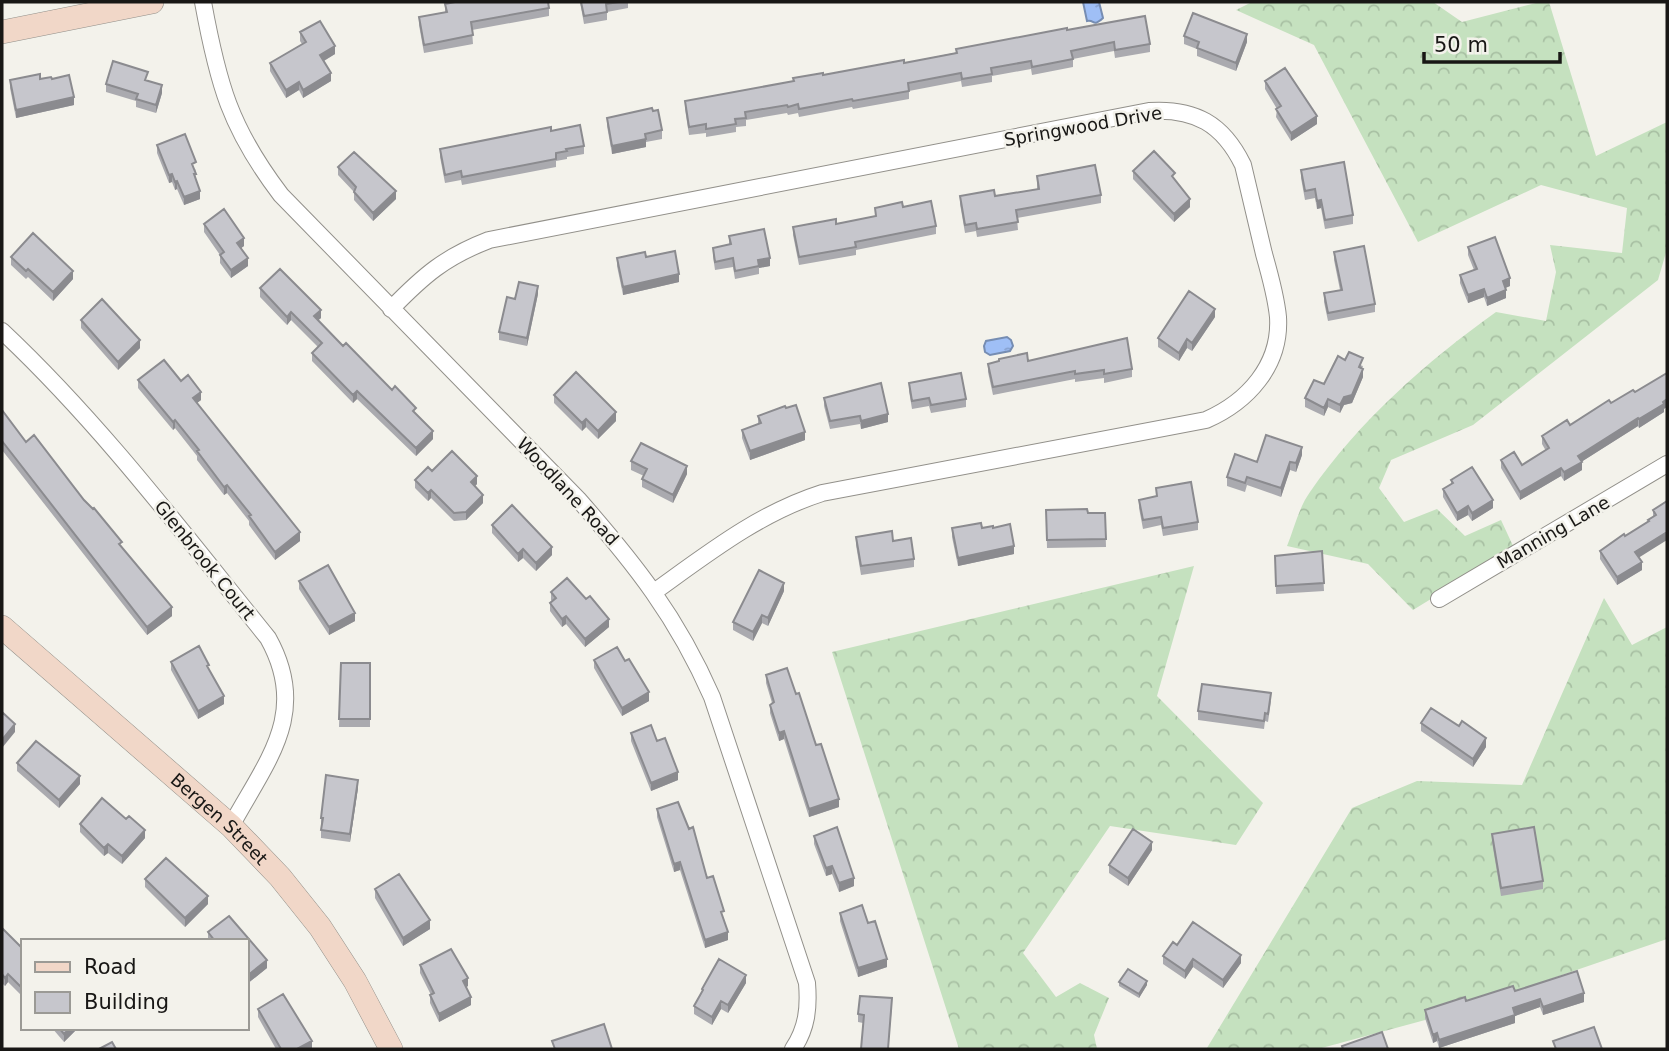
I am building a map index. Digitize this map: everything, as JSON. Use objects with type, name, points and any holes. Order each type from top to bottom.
[{"type":"street","points":[[2,32],[152,2]]},
{"type":"street","name":"Woodlane Road","points":[[203,2],[222,92],[258,165],[281,195],[578,499],[619,545],[654,592],[693,655],[712,697],[807,983],[809,1003],[806,1022],[793,1049]]},
{"type":"street","name":"Springwood Drive","points":[[391,309],[436,266],[463,250],[489,240],[1149,111],[1185,112],[1203,119],[1220,130],[1234,147],[1243,165],[1278,320],[1276,344],[1270,362],[1245,398],[1206,420],[822,493],[794,502],[765,516],[654,592]]},
{"type":"street","name":"Glenbrook Court","points":[[2,331],[74,403],[129,465],[268,638],[279,657],[286,680],[287,704],[284,722],[279,739],[231,826]]},
{"type":"street","name":"Manning Lane","points":[[1439,599],[1667,464]]},
{"type":"street","name":"Bergen Street","points":[[2,627],[231,826],[280,877],[320,927],[355,981],[391,1049]]},
{"type":"green space","points":[[1252,2],[1433,2],[1462,22],[1549,2],[1596,156],[1667,122],[1667,249],[1658,280],[1473,425],[1391,460],[1379,488],[1404,522],[1437,509],[1465,536],[1501,520],[1514,548],[1413,610],[1368,564],[1287,546],[1306,498],[1329,466],[1372,417],[1419,372],[1470,331],[1496,312],[1546,321],[1556,272],[1550,245],[1622,253],[1627,208],[1541,185],[1418,242],[1314,45],[1236,10]]},
{"type":"green space","points":[[1194,566],[1157,696],[1263,803],[1236,845],[1110,826],[1023,953],[1056,997],[1080,983],[1109,998],[1094,1035],[1097,1049],[959,1049],[832,652]]},
{"type":"green space","points":[[1604,598],[1632,645],[1667,627],[1667,939],[1451,1013],[1318,1049],[1200,1049],[1207,1048],[1352,808],[1417,781],[1522,785]]},
{"type":"water","points":[[1083,2],[1099,2],[1103,18],[1095,23],[1087,21]]},
{"type":"water","points":[[1007,337],[1013,346],[1010,351],[990,355],[985,352],[986,341]]},
{"type":"building","points":[[548,2],[549,8],[471,22],[473,35],[424,45],[419,17],[447,12],[445,4]]},
{"type":"building","points":[[581,2],[619,2],[606,4],[607,12],[584,16]]},
{"type":"building","points":[[1193,13],[1247,34],[1236,63],[1197,48],[1199,42],[1184,36]]},
{"type":"building","points":[[1145,16],[1150,44],[1115,50],[1114,42],[1071,51],[1073,59],[1032,67],[1031,61],[991,68],[992,74],[962,79],[961,73],[908,83],[909,91],[799,109],[798,104],[787,105],[745,112],[746,118],[735,119],[736,124],[706,129],[706,124],[689,127],[685,101],[794,81],[793,78],[904,60],[904,63],[957,53],[956,49]]},
{"type":"building","points":[[320,21],[335,46],[320,55],[331,73],[303,90],[299,82],[286,90],[270,63],[306,42],[300,32]]},
{"type":"building","points":[[113,61],[148,72],[145,80],[162,85],[156,105],[136,99],[138,94],[106,84]]},
{"type":"building","points":[[1285,68],[1317,116],[1291,133],[1276,109],[1281,106],[1265,81]]},
{"type":"building","points":[[40,74],[40,79],[69,75],[74,97],[16,110],[10,80]]},
{"type":"building","points":[[652,108],[653,111],[658,110],[662,130],[645,134],[646,139],[612,146],[607,118]]},
{"type":"building","points":[[580,125],[584,146],[556,153],[556,159],[462,177],[461,171],[445,175],[440,149],[551,127],[551,131]]},
{"type":"building","points":[[185,134],[196,162],[192,164],[200,191],[184,197],[177,181],[175,182],[172,174],[169,175],[157,145]]},
{"type":"building","points":[[1154,151],[1175,173],[1172,176],[1190,199],[1174,214],[1133,171]]},
{"type":"building","points":[[354,152],[396,191],[373,213],[354,192],[356,187],[338,167]]},
{"type":"building","points":[[1344,162],[1353,215],[1325,220],[1321,200],[1317,201],[1315,189],[1305,191],[1301,170]]},
{"type":"building","points":[[1095,165],[1101,195],[1016,210],[1018,222],[977,229],[976,223],[965,225],[960,196],[994,190],[995,196],[1039,189],[1037,176]]},
{"type":"building","points":[[931,201],[936,226],[855,242],[856,247],[799,257],[793,227],[836,219],[836,224],[876,216],[875,208],[902,202],[903,207]]},
{"type":"building","points":[[224,209],[244,238],[237,243],[248,258],[231,270],[220,255],[224,252],[204,224]]},
{"type":"building","points":[[764,229],[770,258],[758,260],[759,266],[735,271],[733,258],[715,262],[713,248],[731,244],[729,236]]},
{"type":"building","points":[[33,233],[73,271],[53,292],[11,257]]},
{"type":"building","points":[[1495,237],[1510,278],[1503,281],[1506,290],[1487,298],[1484,289],[1468,295],[1460,275],[1477,269],[1468,247]]},
{"type":"building","points":[[1364,246],[1375,304],[1328,313],[1324,293],[1342,290],[1334,252]]},
{"type":"building","points":[[675,251],[679,274],[623,287],[617,258],[645,252],[646,257]]},
{"type":"building","points":[[280,269],[321,310],[314,316],[343,346],[346,343],[392,390],[395,386],[416,408],[413,411],[433,431],[416,448],[357,391],[353,395],[312,353],[322,343],[291,312],[287,317],[260,288]]},
{"type":"building","points":[[519,282],[538,286],[527,338],[499,332],[507,297],[515,299]]},
{"type":"building","points":[[1189,291],[1215,309],[1192,343],[1187,339],[1179,353],[1158,338]]},
{"type":"building","points":[[102,299],[140,340],[118,362],[81,320]]},
{"type":"building","points":[[1127,338],[1132,369],[1104,374],[1104,370],[1075,374],[1075,371],[993,387],[988,364],[999,359],[1027,353],[1028,361]]},
{"type":"building","points":[[1349,352],[1363,358],[1359,367],[1363,369],[1352,395],[1344,397],[1340,405],[1328,399],[1324,408],[1305,398],[1314,380],[1324,384],[1338,356],[1345,360]]},
{"type":"building","points":[[164,360],[181,381],[188,375],[201,392],[193,398],[300,532],[275,552],[249,516],[251,515],[227,485],[224,487],[175,420],[173,422],[138,380]]},
{"type":"building","points":[[576,372],[616,412],[598,431],[586,419],[582,423],[554,395]]},
{"type":"building","points":[[961,373],[966,399],[931,405],[929,398],[912,401],[909,383]]},
{"type":"building","points":[[1667,373],[1667,399],[1664,404],[1578,456],[1582,462],[1564,472],[1561,468],[1520,492],[1501,460],[1514,452],[1522,465],[1549,448],[1542,436],[1567,420],[1570,425],[1609,400],[1611,403],[1633,390],[1635,392]]},
{"type":"building","points":[[881,383],[888,414],[861,421],[860,416],[830,421],[824,398]]},
{"type":"building","points":[[796,405],[805,432],[750,451],[742,430],[761,423],[758,416]]},
{"type":"building","points":[[2,410],[26,442],[34,435],[172,607],[147,627],[2,441]]},
{"type":"building","points":[[1266,435],[1302,447],[1296,463],[1290,462],[1281,488],[1247,477],[1245,483],[1227,477],[1235,454],[1257,462]]},
{"type":"building","points":[[641,443],[687,466],[673,495],[642,479],[647,469],[631,461]]},
{"type":"building","points":[[452,451],[477,476],[471,482],[483,495],[466,512],[454,513],[431,490],[428,493],[415,480],[428,467],[432,471]]},
{"type":"building","points":[[1472,467],[1493,500],[1472,513],[1468,506],[1457,513],[1443,489],[1453,483],[1451,480]]},
{"type":"building","points":[[1191,482],[1198,522],[1163,528],[1161,517],[1143,520],[1139,500],[1157,496],[1156,488]]},
{"type":"building","points":[[1667,501],[1667,532],[1635,552],[1642,562],[1617,577],[1600,551],[1649,521],[1656,515],[1653,510]]},
{"type":"building","points":[[512,505],[552,547],[536,563],[523,549],[518,554],[492,525]]},
{"type":"building","points":[[1087,509],[1088,513],[1105,513],[1106,539],[1047,540],[1046,510]]},
{"type":"building","points":[[981,523],[982,528],[1010,524],[1014,546],[958,558],[952,528]]},
{"type":"building","points":[[892,531],[893,541],[911,538],[914,559],[861,566],[856,537]]},
{"type":"building","points":[[1322,551],[1324,583],[1276,586],[1275,556]]},
{"type":"building","points":[[328,565],[355,613],[329,627],[299,581]]},
{"type":"building","points":[[759,570],[784,583],[768,618],[762,615],[753,632],[733,622]]},
{"type":"building","points":[[567,578],[586,599],[590,596],[609,619],[585,639],[566,616],[562,619],[550,603],[556,598],[551,592]]},
{"type":"building","points":[[199,646],[224,696],[198,711],[171,662]]},
{"type":"building","points":[[617,647],[625,661],[629,659],[649,692],[622,708],[594,660]]},
{"type":"building","points":[[341,663],[370,663],[370,719],[339,719]]},
{"type":"building","points":[[787,668],[796,694],[799,693],[816,745],[821,744],[839,799],[809,809],[784,731],[779,733],[770,705],[774,702],[766,675]]},
{"type":"building","points":[[1202,684],[1271,693],[1268,714],[1265,713],[1264,721],[1198,711]]},
{"type":"building","points":[[1431,708],[1459,726],[1462,721],[1486,738],[1473,759],[1421,723]]},
{"type":"building","points":[[2,712],[15,724],[2,740]]},
{"type":"building","points":[[651,725],[657,741],[665,738],[678,772],[651,783],[631,733]]},
{"type":"building","points":[[36,741],[80,776],[59,800],[17,763]]},
{"type":"building","points":[[326,775],[358,780],[350,834],[321,830]]},
{"type":"building","points":[[102,798],[126,819],[129,816],[145,830],[122,856],[108,844],[104,848],[80,824]]},
{"type":"building","points":[[678,802],[689,829],[693,827],[707,878],[713,876],[724,911],[721,912],[728,932],[705,940],[680,862],[674,864],[657,809]]},
{"type":"building","points":[[837,827],[854,878],[839,883],[832,866],[826,868],[814,836]]},
{"type":"building","points":[[1534,827],[1543,881],[1501,888],[1492,834]]},
{"type":"building","points":[[1133,829],[1152,842],[1128,878],[1109,865]]},
{"type":"building","points":[[166,858],[208,896],[185,918],[145,879]]},
{"type":"building","points":[[399,874],[430,920],[403,938],[375,889]]},
{"type":"building","points":[[862,905],[868,923],[875,921],[887,959],[858,968],[840,913]]},
{"type":"building","points":[[229,916],[267,960],[248,975],[248,939],[213,939],[208,932]]},
{"type":"building","points":[[1193,922],[1241,955],[1223,980],[1193,959],[1185,971],[1163,956],[1173,942],[1177,945]]},
{"type":"building","points":[[2,928],[21,947],[21,987],[8,974],[5,978],[2,974]]},
{"type":"building","points":[[451,949],[468,978],[463,981],[471,997],[439,1014],[430,995],[434,993],[420,965]]},
{"type":"building","points":[[719,959],[746,975],[728,1005],[721,1001],[712,1017],[694,1006]]},
{"type":"building","points":[[1128,969],[1147,981],[1139,994],[1119,982]]},
{"type":"building","points":[[1577,971],[1584,993],[1543,1007],[1540,999],[1513,1008],[1515,1015],[1439,1040],[1437,1033],[1433,1035],[1425,1010],[1465,997],[1466,1001],[1513,986],[1515,991]]},
{"type":"building","points":[[283,994],[312,1041],[297,1049],[281,1049],[258,1009]]},
{"type":"building","points":[[860,996],[892,998],[888,1049],[861,1049],[864,1015],[858,1014]]},
{"type":"building","points":[[604,1024],[612,1049],[555,1049],[552,1041]]},
{"type":"building","points":[[1594,1027],[1602,1049],[1556,1049],[1553,1041]]},
{"type":"building","points":[[1382,1032],[1388,1049],[1343,1049],[1342,1046]]},
{"type":"building","points":[[112,1042],[116,1049],[99,1049]]}]
